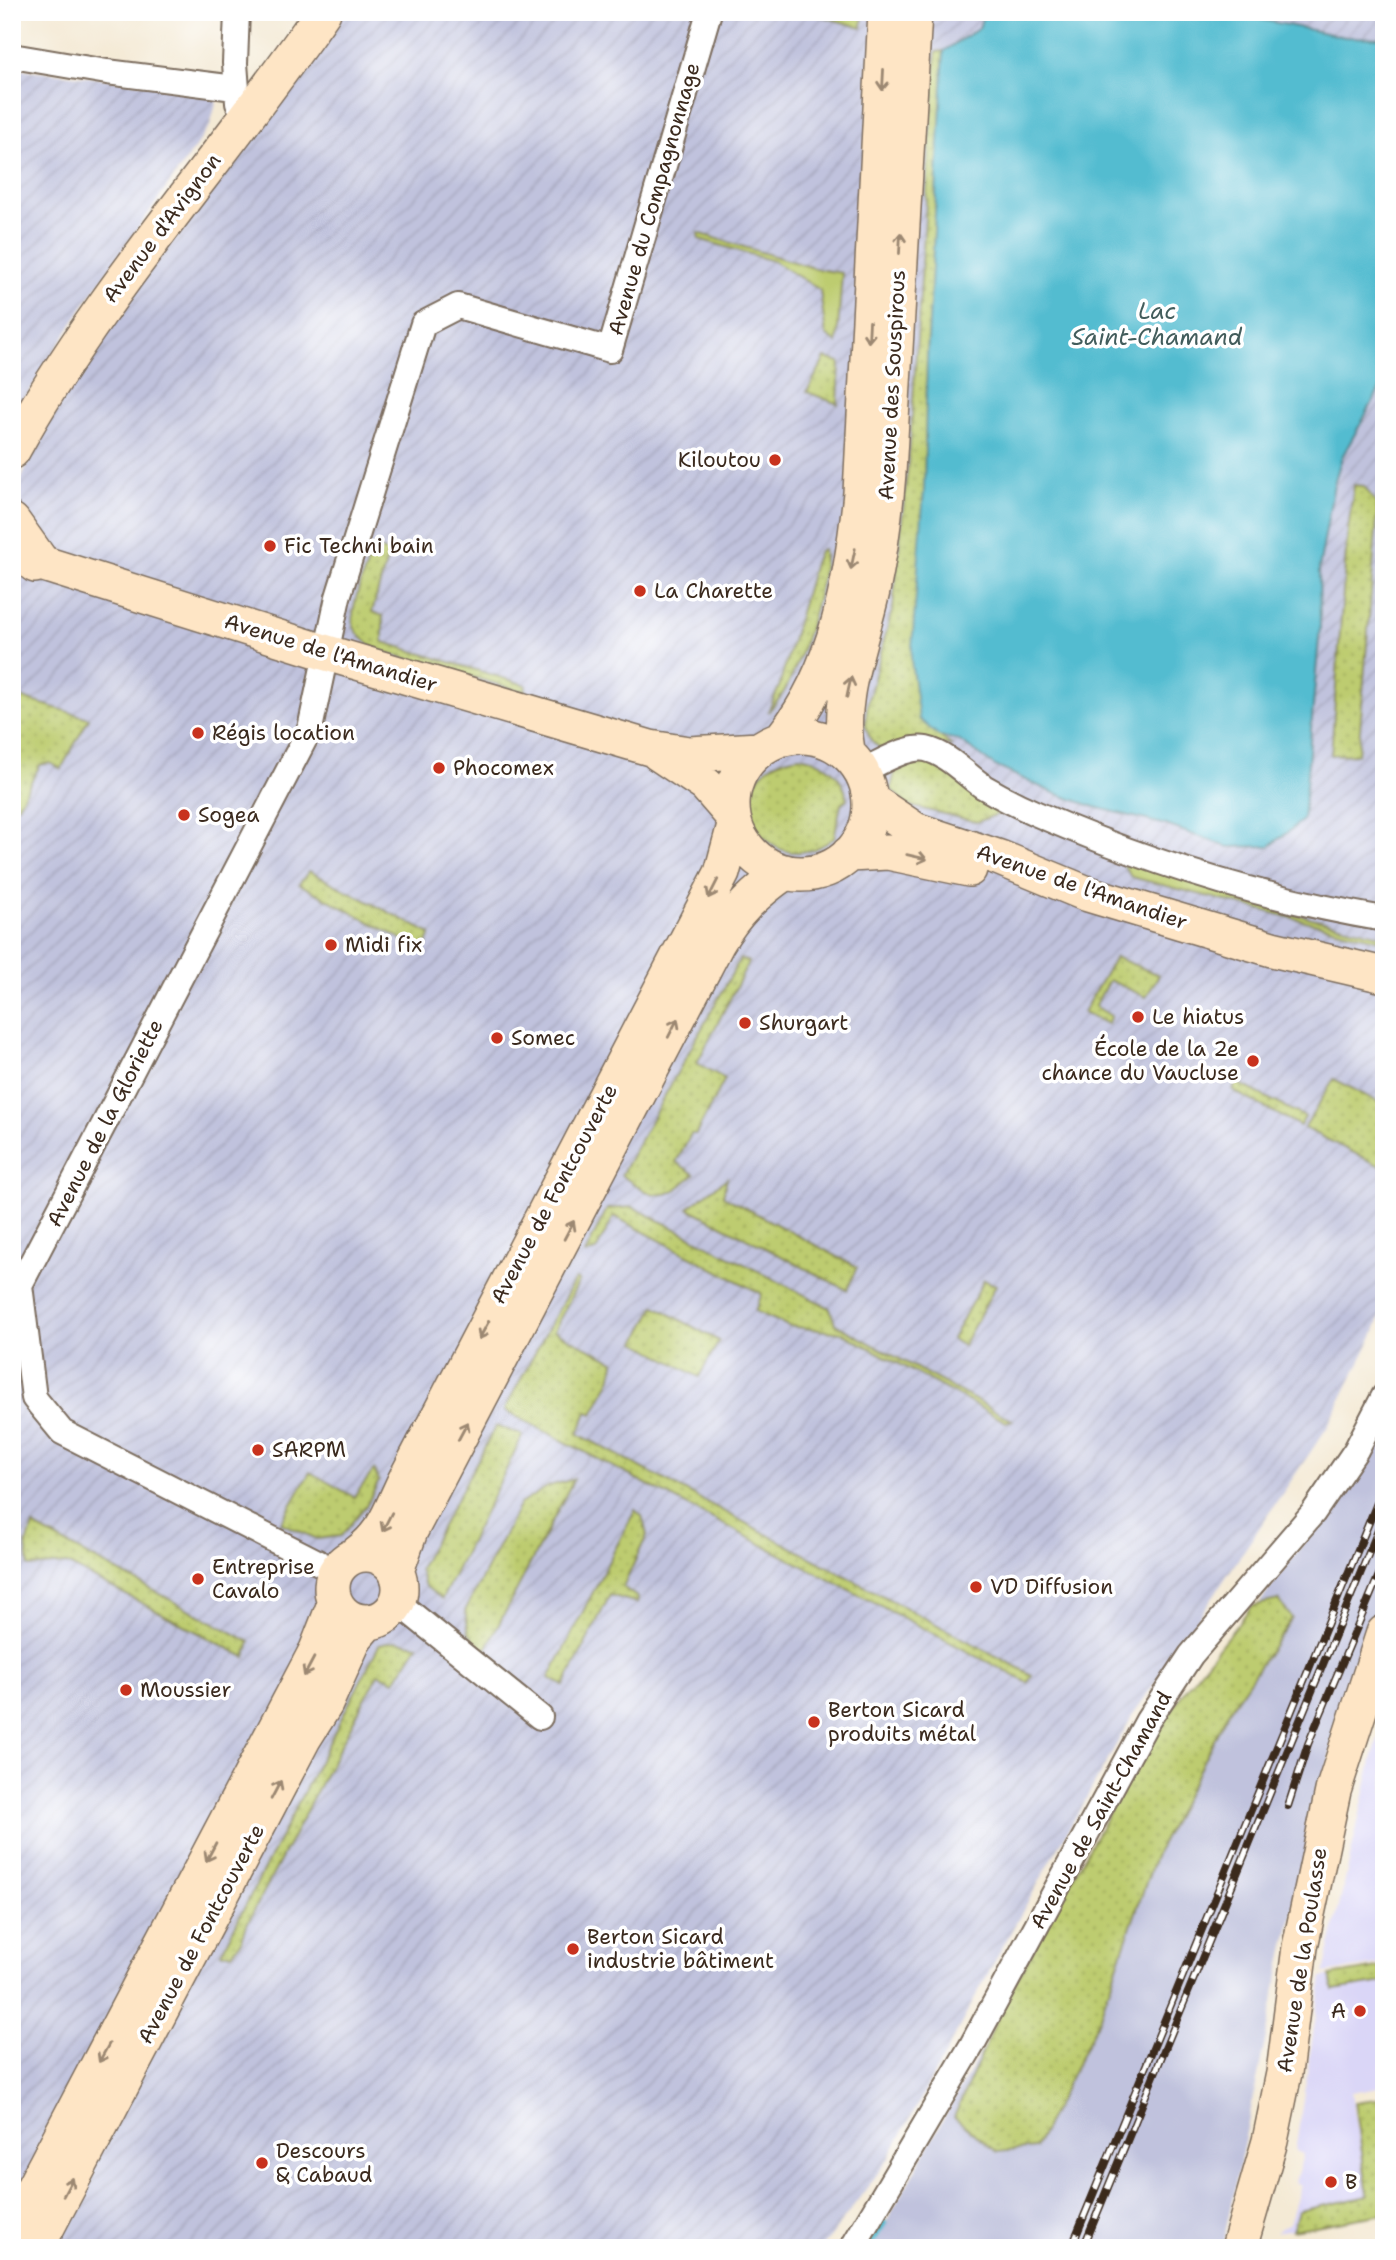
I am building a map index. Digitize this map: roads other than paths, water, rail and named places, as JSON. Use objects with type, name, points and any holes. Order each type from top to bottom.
[{"type":"main road","name":"Avenue d'Avignon","points":[[12,451],[91,323],[159,228],[241,125],[323,12]]},
{"type":"main road","name":"Avenue des Souspirous","points":[[771,744],[811,699],[821,677],[855,546],[861,493],[886,12]]},
{"type":"main road","name":"Avenue des Souspirous","points":[[860,775],[844,736],[847,694],[883,538],[914,12]]},
{"type":"main road","points":[[12,521],[22,563]]},
{"type":"main road","name":"Avenue de l'Amandier","points":[[22,563],[650,748],[689,754],[771,744]]},
{"type":"main road","points":[[849,855],[861,839],[868,820],[860,775],[829,741],[807,736],[771,744],[736,779],[733,820],[742,842],[754,856],[785,872],[818,872],[849,855],[888,852],[1085,893]]},
{"type":"main road","name":"Avenue de l'Amandier","points":[[650,748],[706,785],[733,820]]},
{"type":"main road","name":"Avenue de l'Amandier","points":[[860,775],[915,830],[1000,858],[1085,893],[1272,949],[1384,975]]},
{"type":"main road","name":"Avenue de Fontcouverte","points":[[12,2229],[317,1650],[343,1576],[376,1539],[388,1521],[405,1481],[722,873],[733,820]]},
{"type":"main road","name":"Avenue de Fontcouverte","points":[[397,1586],[410,1531],[717,943],[734,915],[785,872]]},
{"type":"main road","points":[[380,1556],[397,1586],[386,1616],[368,1622],[349,1618],[343,1576],[380,1556]]},
{"type":"main road","name":"Avenue de Fontcouverte","points":[[36,2248],[303,1739],[325,1704],[355,1637],[368,1622]]},
{"type":"main road","name":"Avenue de la Poulasse","points":[[1239,2248],[1242,2230],[1270,2141],[1284,2073],[1300,1947],[1333,1791],[1384,1633]]},
{"type":"street","points":[[237,12],[235,88],[241,125]]},
{"type":"street","name":"Avenue du Compagnonnage","points":[[327,653],[338,597],[423,324],[458,306],[610,350],[709,12]]},
{"type":"street","points":[[12,56],[107,72],[235,88]]},
{"type":"street","name":"Avenue de la Gloriette","points":[[327,653],[310,729],[20,1285],[34,1398],[62,1432],[343,1576]]},
{"type":"street","points":[[860,775],[912,749],[926,749],[984,787],[1036,814],[1173,866],[1322,909],[1384,919]]},
{"type":"street","name":"Avenue de Saint-Chamand","points":[[852,2248],[972,2045],[1147,1720],[1191,1655],[1313,1513],[1356,1450],[1384,1396]]},
{"type":"street","points":[[397,1586],[540,1717]]},
{"type":"water","name":"Lac Saint-Chamand","points":[[984,12],[1225,12],[1345,37],[1384,38],[1384,382],[1342,457],[1334,484],[1319,569],[1320,627],[1303,820],[1270,846],[1228,847],[1166,825],[1095,807],[1054,793],[995,766],[958,740],[939,736],[919,719],[911,660],[924,489],[927,358],[944,51],[979,28]]},
{"type":"waterway","points":[[868,2248],[884,2223]]},
{"type":"railway","points":[[1071,2248],[1384,1486]]},
{"type":"railway","points":[[1083,2248],[1384,1516]]},
{"type":"railway","points":[[1288,1806],[1308,1744],[1384,1563]]},
{"type":"place","name":"Kiloutou","points":[[775,460]]},
{"type":"place","name":"Fic Techni bain","points":[[270,546]]},
{"type":"place","name":"La Charette","points":[[640,591]]},
{"type":"place","name":"Régis location","points":[[198,733]]},
{"type":"place","name":"Phocomex","points":[[439,768]]},
{"type":"place","name":"Sogea","points":[[184,815]]},
{"type":"place","name":"Midi fix","points":[[331,945]]},
{"type":"place","name":"Le hiatus","points":[[1138,1017]]},
{"type":"place","name":"Shurgart","points":[[745,1023]]},
{"type":"place","name":"Somec","points":[[497,1038]]},
{"type":"place","name":"École de la 2e chance du Vaucluse","points":[[1253,1061]]},
{"type":"place","name":"SARPM","points":[[258,1450]]},
{"type":"place","name":"Entreprise Cavalo","points":[[198,1579]]},
{"type":"place","name":"VD Diffusion","points":[[976,1587]]},
{"type":"place","name":"Moussier","points":[[126,1690]]},
{"type":"place","name":"Berton Sicard produits métal","points":[[814,1722]]},
{"type":"place","name":"Berton Sicard industrie bâtiment","points":[[573,1949]]},
{"type":"place","name":"A","points":[[1360,2011]]},
{"type":"place","name":"Descours & Cabaud","points":[[262,2163]]},
{"type":"place","name":"B","points":[[1331,2182]]}]
